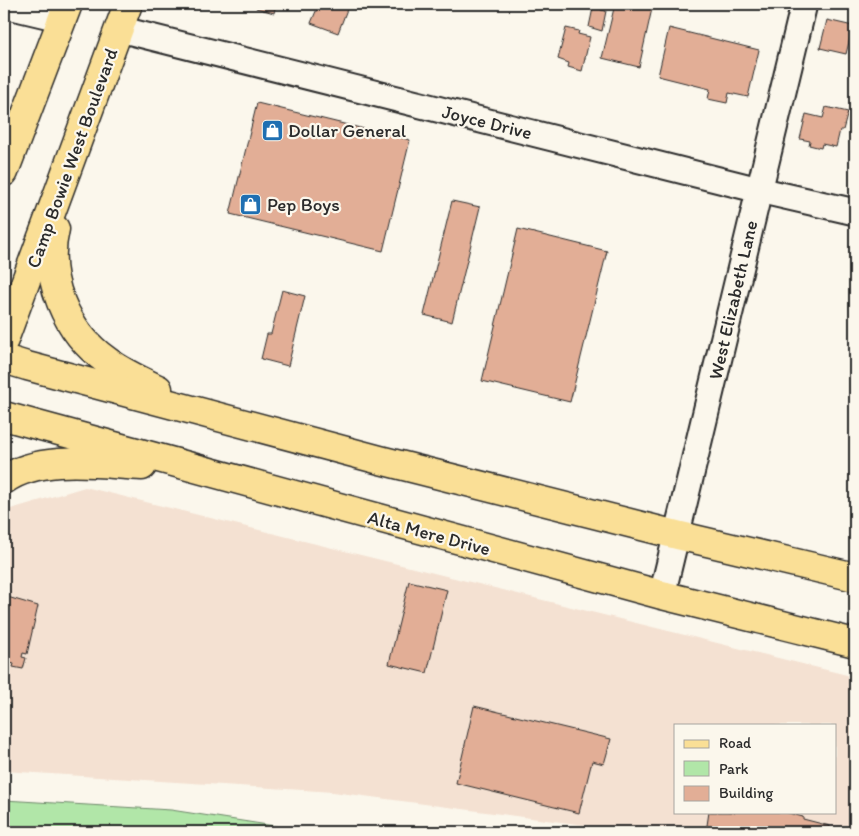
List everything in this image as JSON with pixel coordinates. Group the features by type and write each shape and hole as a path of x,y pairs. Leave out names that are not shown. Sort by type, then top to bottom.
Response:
{"main road":[{"name":"Camp Bowie West Boulevard","path":"4,340 128,4"},
{"path":"4,172 66,11"},
{"path":"4,154 50,53"},
{"path":"78,142 63,192 54,234 52,266 60,303 84,340 107,361 136,378 207,413"},
{"path":"4,359 380,460 855,577"},
{"name":"Alta Mere Drive","path":"4,416 662,595 855,643"},
{"path":"4,480 26,468 52,462 191,468"}],"street":[{"name":"West Elizabeth Lane","path":"662,595 804,4"},
{"path":"4,5 66,11"},
{"name":"Joyce Drive","path":"119,29 759,190 855,212"}],"shaded area":[{"path":"85,487 855,677 855,832 637,832 333,792 4,771 4,511"}],"green space":[{"path":"4,800 171,810 313,832 4,832"}],"building":[{"path":"250,4 276,4 274,13 256,8 257,5"},
{"path":"319,4 349,4 338,33 311,23"},
{"path":"588,4 603,4 601,10 606,11 602,31 589,27 593,8 588,7"},
{"path":"615,4 653,4 639,67 602,58"},
{"path":"827,20 853,26 846,54 820,48"},
{"path":"566,28 579,31 578,34 590,37 582,71 568,67 569,63 558,59"},
{"path":"669,28 759,50 748,97 729,93 727,103 708,99 710,89 658,76"},
{"path":"257,103 410,140 383,251 230,214"},
{"path":"826,107 848,112 843,130 840,130 836,147 822,144 821,148 809,145 810,141 800,139 806,114 823,118"},
{"path":"452,201 480,207 452,322 424,315"},
{"path":"518,229 607,251 570,402 482,381"},
{"path":"282,290 305,296 288,366 261,359 267,334 271,334"},
{"path":"409,581 447,590 427,673 389,664"},
{"path":"4,596 38,606 27,654 23,653 22,657 26,658 23,669 13,667 14,664 4,661"},
{"path":"474,706 611,739 604,764 592,761 579,813 456,783"},
{"path":"709,814 792,814 830,826 828,832 706,832"}],"place":[{"name":"Dollar General","path":"272,130"},
{"name":"Pep Boys","path":"251,204"}]}
